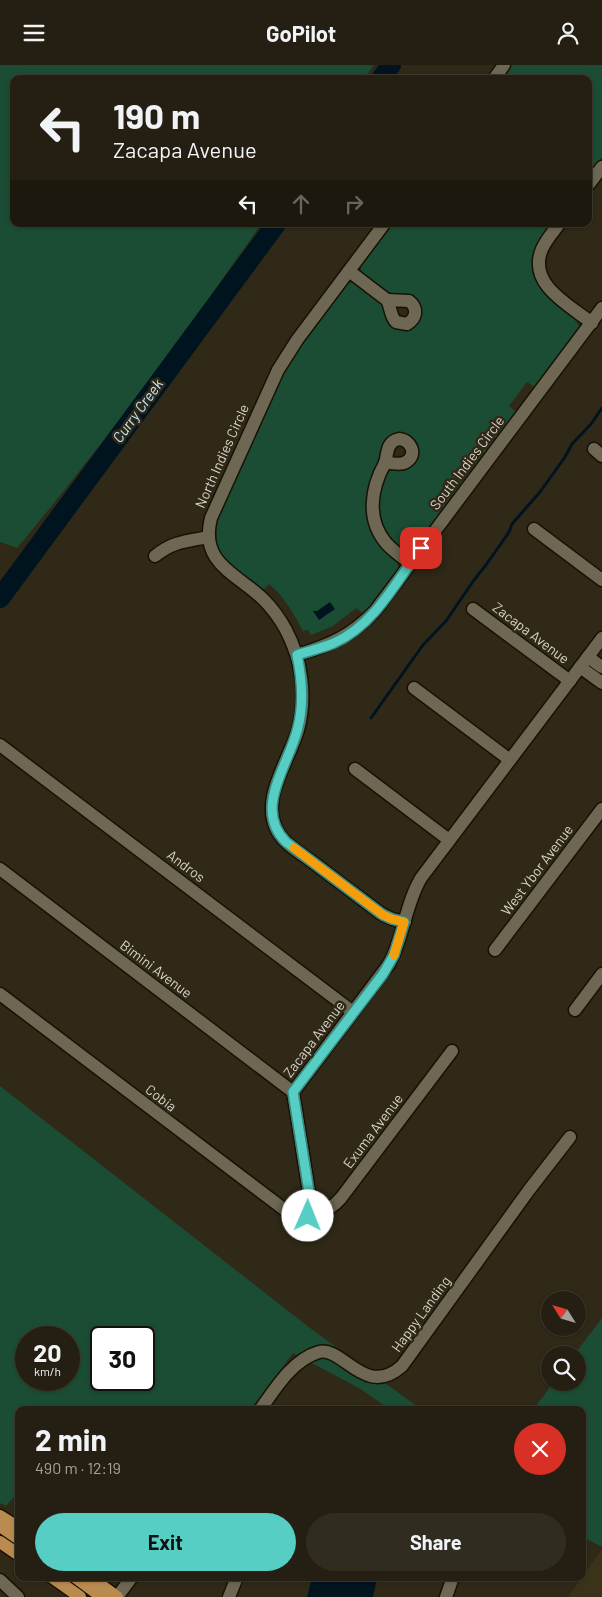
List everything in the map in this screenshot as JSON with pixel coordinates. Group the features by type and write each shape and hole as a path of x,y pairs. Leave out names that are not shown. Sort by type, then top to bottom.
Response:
{"main road":[{"path":"0,1515 15,1525"},
{"path":"0,1526 15,1536"},
{"path":"0,1542 15,1552"},
{"path":"58,1581 80,1597"},
{"path":"80,1581 102,1597"},
{"path":"95,1581 117,1597"}],"street":[{"path":"592,180 602,167"},
{"name":"North Indies Circle","path":"209,537 211,517 272,381 297,340 382,227"},
{"path":"558,227 541,251 539,272 546,286 553,294 592,323"},
{"path":"349,271 387,300"},
{"name":"South Indies Circle","path":"297,655 335,643 357,629 375,611 602,308"},
{"path":"385,463 374,487 373,513 377,527 386,543 410,563"},
{"path":"534,529 602,580"},
{"path":"155,556 175,543 209,537 214,553 224,569 255,592 273,609 287,632 297,655 302,680 301,713 298,729 274,792 272,805 277,830 290,845 383,915 404,922"},
{"name":"Zacapa Avenue","path":"473,609 570,681"},
{"name":"Zacapa Avenue","path":"308,1216 310,1198 293,1092 389,964 398,945 415,888 449,840 602,638"},
{"path":"584,662 602,667"},
{"path":"584,662 602,683"},
{"path":"414,688 510,761"},
{"name":"Andros","path":"0,745 353,1012"},
{"path":"355,769 449,840"},
{"name":"West Ybor Avenue","path":"496,950 602,809"},
{"name":"Bimini Avenue","path":"0,869 293,1092"},
{"path":"575,1010 602,974"},
{"name":"Cobia","path":"0,994 285,1210 296,1215 308,1216"},
{"name":"Exuma Avenue","path":"308,1216 328,1210 341,1198 452,1051"},
{"name":"Happy Landing","path":"263,1406 292,1369 308,1357 322,1352 332,1354 356,1370 370,1376 386,1375 395,1372 402,1366 529,1190 570,1137"},
{"path":"0,1581 18,1597"},
{"path":"117,1597 129,1581"},
{"path":"229,1597 235,1581"},
{"path":"446,1597 452,1581"}],"shaded area":[{"path":"602,1549 602,1597 568,1597 579,1581 586,1581 586,1571"}],"green space":[{"path":"0,65 374,65 367,75 10,75 10,227 259,227 143,389 17,548 0,542"},
{"path":"510,65 602,65 602,157 592,171 592,75 503,75"},
{"path":"389,227 550,227 543,236 533,258 534,278 548,297 574,318 579,327 536,388 527,382 509,406 517,413 413,549 405,551 398,548 386,533 379,512 377,495 387,469 405,467 409,438 385,447 368,489 367,511 396,558 398,569 364,614 356,608 333,626 311,635 308,630 303,631 284,600 269,584 262,592 234,571 222,556 218,547 214,523 272,391 298,349 346,284 353,282 358,284 384,305 395,326 420,311 393,297 361,272 361,263"},
{"path":"0,1086 310,1328 417,1406 385,1406 359,1388 293,1353 253,1406 15,1406 15,1496 6,1506 0,1503"},
{"path":"602,1318 602,1547 586,1539 586,1406 536,1406 547,1391 586,1391 586,1346 581,1346"}],"water":[{"path":"330,602 335,609 319,620 313,611 317,611"},
{"path":"311,1581 376,1581 373,1597 307,1597"}],"waterway":[{"name":"Curry Creek","path":"384,75 391,65"},
{"name":"Curry Creek","path":"0,598 274,227"},
{"path":"371,718 423,645 446,621 509,532 512,524 540,492 572,444 591,424 602,408"}],"slow traffic":[{"path":"294,848 383,915 404,922 394,955"}],"route":[{"path":"308,1216 310,1198 293,1092 383,974 394,955 404,922 383,915 286,842 275,824 272,813 272,799 298,729 301,713 302,680 297,655 335,643 357,629 375,611 421,548"}]}
